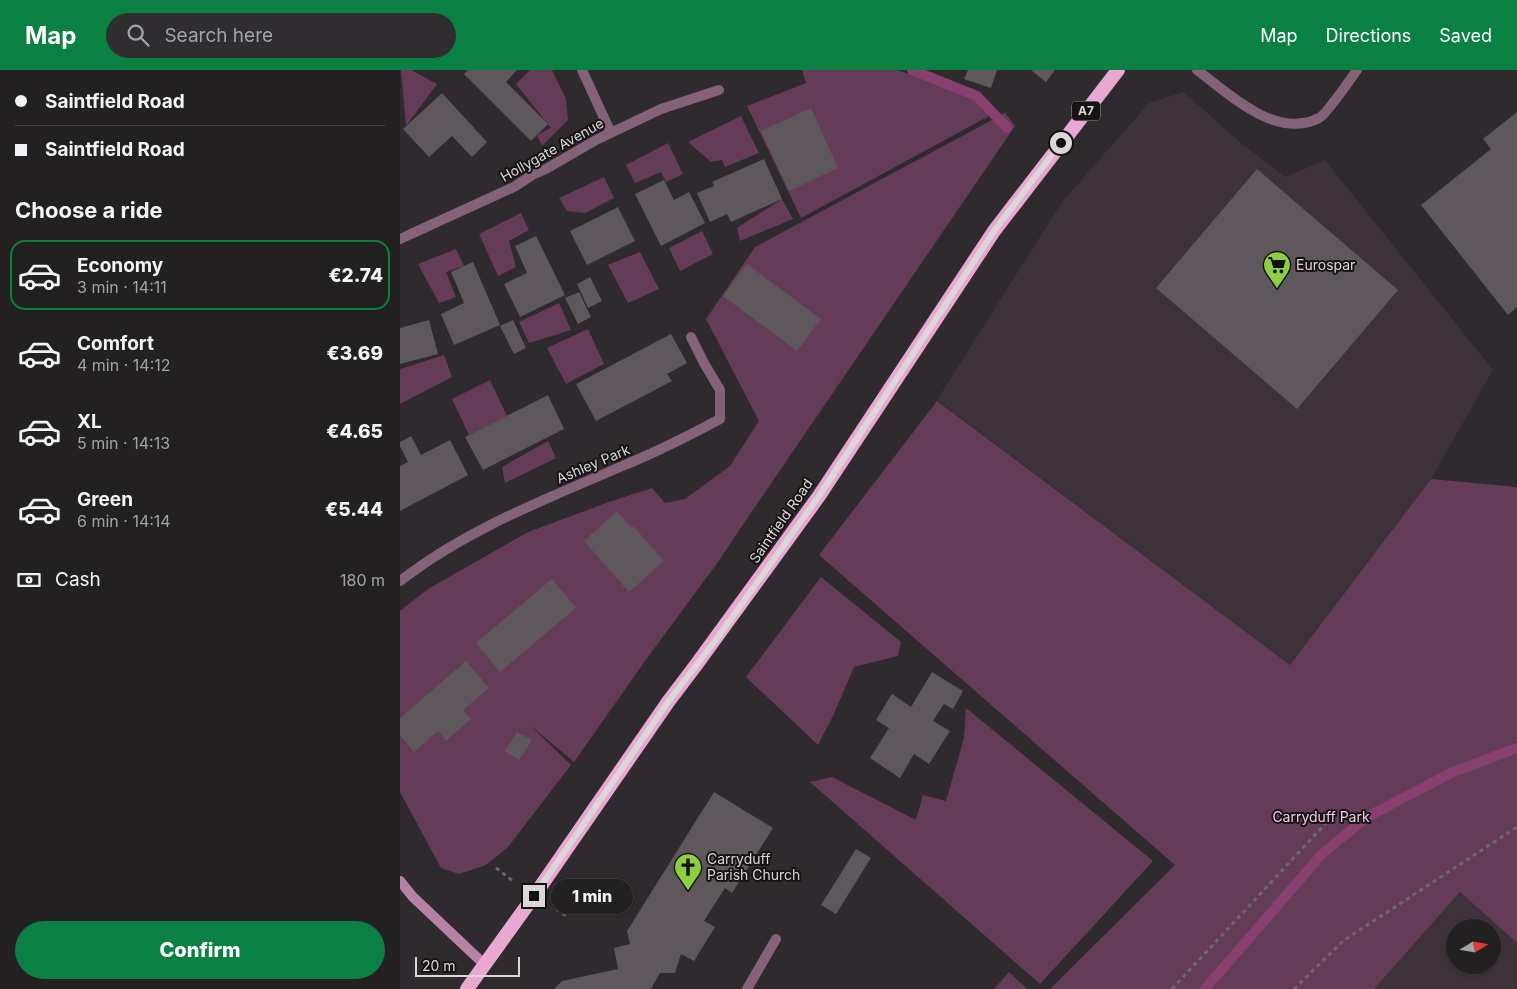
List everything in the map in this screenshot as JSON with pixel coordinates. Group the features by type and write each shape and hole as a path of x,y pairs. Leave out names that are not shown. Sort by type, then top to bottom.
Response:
{"highway":[{"name":"Saintfield Road","path":"467,989 668,702 819,496 994,231 1118,70"}],"main road":[{"path":"400,881 413,897 485,965"}],"street":[{"path":"582,70 611,133"},
{"path":"1197,70 1244,106 1268,119 1296,125 1321,118 1357,70"},
{"name":"Hollygate Avenue","path":"400,239 514,187 532,175 611,133 661,109 720,90"},
{"name":"Ashley Park","path":"400,581 424,562 505,516 628,464 720,419 720,390 691,336"},
{"path":"747,989 776,940"}],"path":[{"path":"1172,989 1326,823"},
{"path":"1294,989 1343,941 1517,827"}],"shaded area":[{"path":"1183,92 1240,142 1285,177 1325,160 1493,370 1431,479 1290,665 937,400 1062,202 1149,103"},
{"path":"1460,892 1490,919 1446,919 1446,974 1501,974 1501,929 1517,943 1517,989 1374,989"}],"green space":[{"path":"401,70 411,70 437,84 406,126"},
{"path":"530,70 552,70 566,99 568,120 542,146 537,135 551,128 516,84"},
{"path":"802,70 897,70 971,94 989,116 801,218 747,106 806,83"},
{"path":"1005,113 1015,126 718,562 574,762 530,725 571,765 508,847 486,865 459,874 441,868 400,792 400,611 428,589 528,532 652,488 665,503 685,499 730,466 759,421 706,319 755,247"},
{"path":"741,116 759,153 725,167 722,160 711,162 688,142"},
{"path":"668,143 683,174 666,182 661,172 635,183 626,165"},
{"path":"604,177 614,198 585,213 567,211 559,198"},
{"path":"782,199 793,219 740,241 737,228"},
{"path":"521,213 529,230 509,241 516,267 498,276 479,234"},
{"path":"702,231 713,254 680,271 669,248"},
{"path":"456,249 464,266 446,272 456,297 439,303 418,264"},
{"path":"640,252 659,289 628,303 608,265"},
{"path":"559,303 571,330 529,343 519,322"},
{"path":"588,329 604,364 566,384 547,348"},
{"path":"444,355 452,377 400,404 400,369"},
{"path":"490,380 507,416 469,435 452,399"},
{"name":"Carryduff Park","path":"937,401 1290,665 1431,479 1517,487 1517,943 1501,929 1501,919 1490,919 1460,892 1374,989 1050,989 1175,865 819,555"},
{"path":"548,441 556,458 505,483 502,467"},
{"path":"821,577 901,642 898,656 854,667 818,745 746,677"},
{"path":"966,708 1153,861 1040,984 810,782 832,777 916,820 923,795 946,801 964,738"},
{"path":"1009,972 1027,989 994,989"}],"building":[{"path":"468,70 517,70 506,82 548,124 531,141 464,74"},
{"path":"968,70 997,70 991,88 964,79"},
{"path":"1031,70 1055,70 1046,82"},
{"path":"442,93 487,142 472,157 452,136 429,157 403,129"},
{"path":"811,108 838,168 789,191 761,131"},
{"path":"1517,112 1517,307 1508,315 1421,205 1491,149 1483,139"},
{"path":"764,159 782,199 731,222 727,214 710,222 697,193 714,186 712,182"},
{"name":"Eurospar","path":"1257,169 1398,290 1297,409 1156,288"},
{"path":"664,180 674,200 689,192 705,223 661,246 635,194"},
{"path":"618,207 635,241 587,265 570,231"},
{"path":"536,236 565,295 520,317 504,284 527,273 515,246"},
{"path":"473,262 500,325 454,345 441,314 464,303 451,272"},
{"path":"747,264 821,319 797,351 723,296"},
{"path":"590,277 602,301 588,308 577,284"},
{"path":"579,292 591,317 578,324 565,298"},
{"path":"429,320 438,354 400,364 400,328"},
{"path":"513,320 526,348 514,354 500,326"},
{"path":"671,334 687,363 667,374 672,381 596,421 576,384"},
{"path":"548,395 564,429 483,470 465,437"},
{"path":"411,436 421,455 450,440 468,475 400,511 400,466 408,462 400,442"},
{"path":"617,511 664,561 629,592 584,541"},
{"path":"552,579 576,608 500,672 476,643"},
{"path":"466,661 489,688 463,710 471,719 446,741 438,731 414,752 400,735 400,718"},
{"path":"932,672 963,691 953,709 944,704 933,721 950,731 929,764 914,754 900,778 870,758 889,728 876,720 892,694 911,707"},
{"path":"517,732 532,740 519,760 505,751"},
{"name":"Carryduff Parish Church","path":"714,792 773,828 732,893 725,888 704,921 715,927 694,961 681,954 675,973 660,973 651,989 554,989 562,981 618,969 614,948 630,944 627,931"},
{"path":"856,849 871,858 836,914 821,905"}],"waterway":[{"path":"912,70 977,96 1007,128"},
{"path":"1205,989 1322,854 1367,817 1453,772 1517,748"}],"place":[{"name":"Eurospar","path":"1277,289"},
{"name":"Carryduff Parish Church","path":"688,891"}],"route":[{"path":"534,896 668,702 718,637 819,496 994,231 1061,143"}]}
